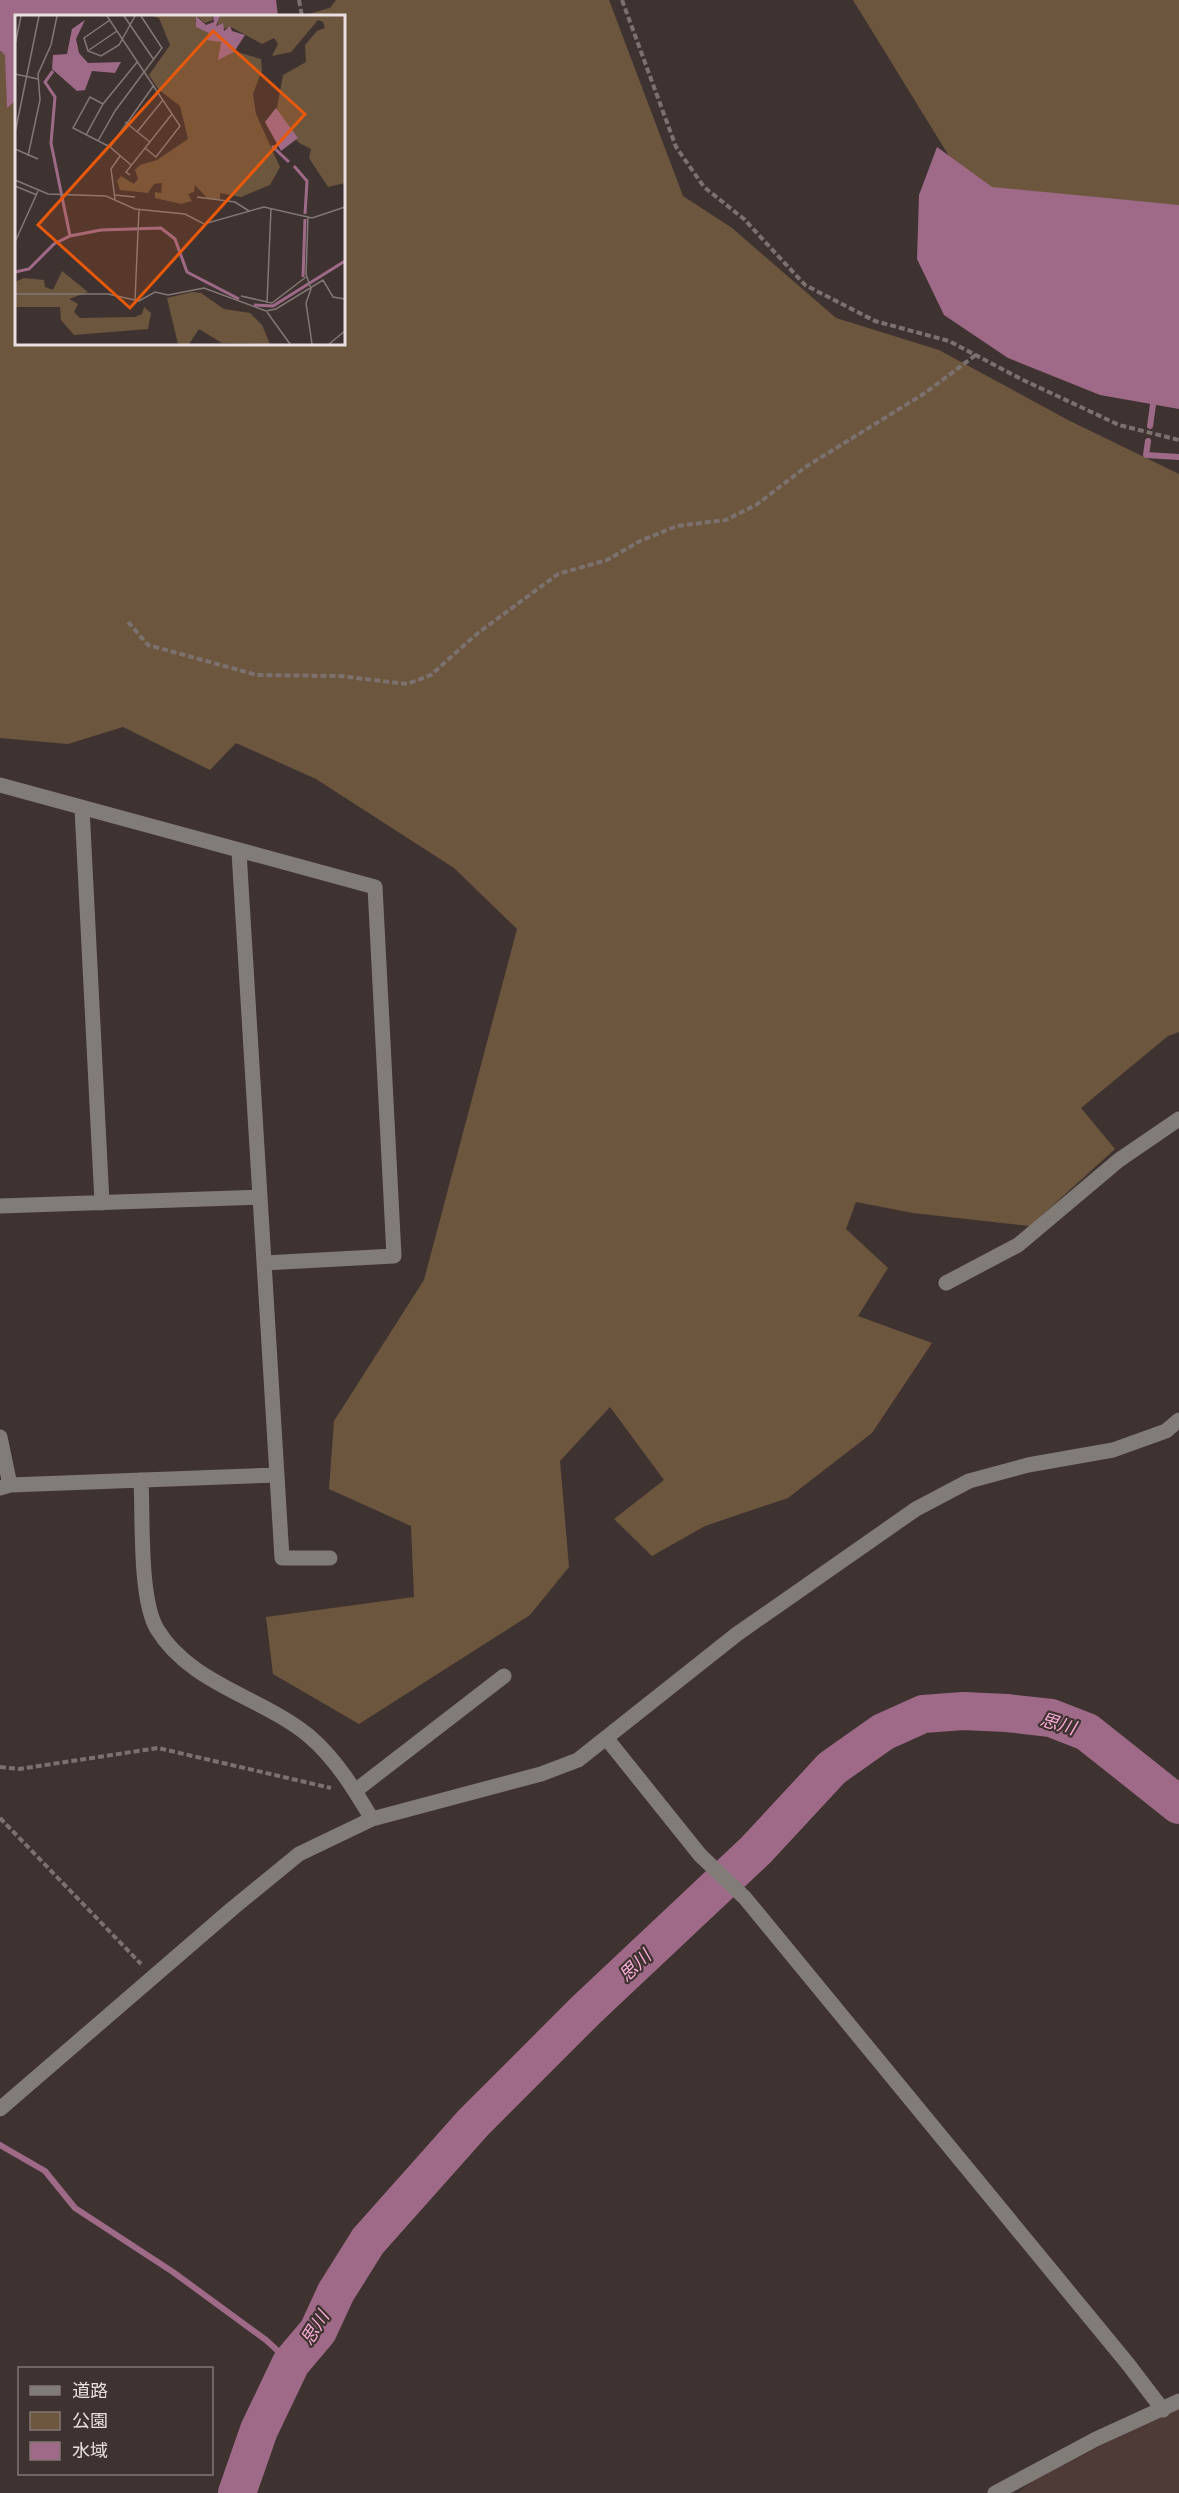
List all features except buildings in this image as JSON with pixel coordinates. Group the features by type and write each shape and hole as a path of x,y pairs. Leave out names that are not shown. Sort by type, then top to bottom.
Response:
{"street":[{"path":"0,785 239,852 375,887 394,1256 264,1263"},
{"path":"81,808 102,1203"},
{"path":"239,852 282,1558 330,1558"},
{"path":"946,1283 1018,1245 1119,1160 1179,1119"},
{"path":"0,1206 260,1197"},
{"path":"0,2109 299,1854 372,1819 540,1774 578,1760 736,1634 916,1509 969,1481 1028,1465 1113,1450 1166,1431 1179,1420"},
{"path":"0,1437 5,1487 277,1475"},
{"path":"141,1480 146,1588 156,1628 181,1659 308,1736 344,1773 372,1819"},
{"path":"356,1791 504,1676"},
{"path":"607,1739 700,1855 745,1898 1163,2410"},
{"path":"995,2493 1096,2439 1179,2401"}],"path":[{"path":"299,0 302,15"},
{"path":"622,0 676,147 704,187 744,219 806,285 874,321 949,341 977,354 1021,380 1119,425 1179,440"},
{"path":"128,622 148,645 257,675 340,676 407,684 431,675 478,633 558,574 607,560 640,541 677,526 726,520 756,506 807,466 925,393 977,354"},
{"path":"0,1767 19,1769 158,1748 334,1789 356,1791"},
{"path":"0,1818 154,1976"}],"shaded area":[{"path":"1179,2405 1179,2493 1018,2493 1034,2480"}],"green space":[{"path":"336,0 609,0 683,196 732,228 836,318 939,350 1068,420 1179,474 1179,1032 1168,1036 1081,1108 1115,1149 1030,1226 913,1213 856,1202 846,1229 888,1268 858,1316 932,1343 872,1433 788,1498 705,1526 652,1556 614,1519 664,1480 610,1407 560,1461 569,1567 530,1615 359,1724 273,1674 266,1617 414,1597 411,1526 329,1489 334,1421 424,1280 517,929 454,868 316,779 236,743 210,770 123,727 68,744 0,738 0,52 15,59 15,345 345,345 345,15 305,15 330,8"},
{"path":"853,0 1179,0 1179,232 965,182"}],"water":[{"path":"0,0 276,0 278,15 15,15 15,101 7,108 5,55 0,51"},
{"path":"937,147 992,187 1179,205 1179,409 1100,395 1008,358 944,315 917,259 919,195"}],"waterway":[{"path":"1150,426 1153,405"},
{"path":"1148,441 1146,455 1179,457"},
{"name":"思川","path":"237,2493 259,2430 291,2363 318,2331 336,2292 368,2241 473,2123 586,2010 756,1850 832,1768 883,1732 923,1714 963,1711 1007,1713 1051,1718 1087,1732 1179,1805"},
{"path":"0,2145 45,2171 75,2208 173,2272 266,2340 291,2363"}]}
